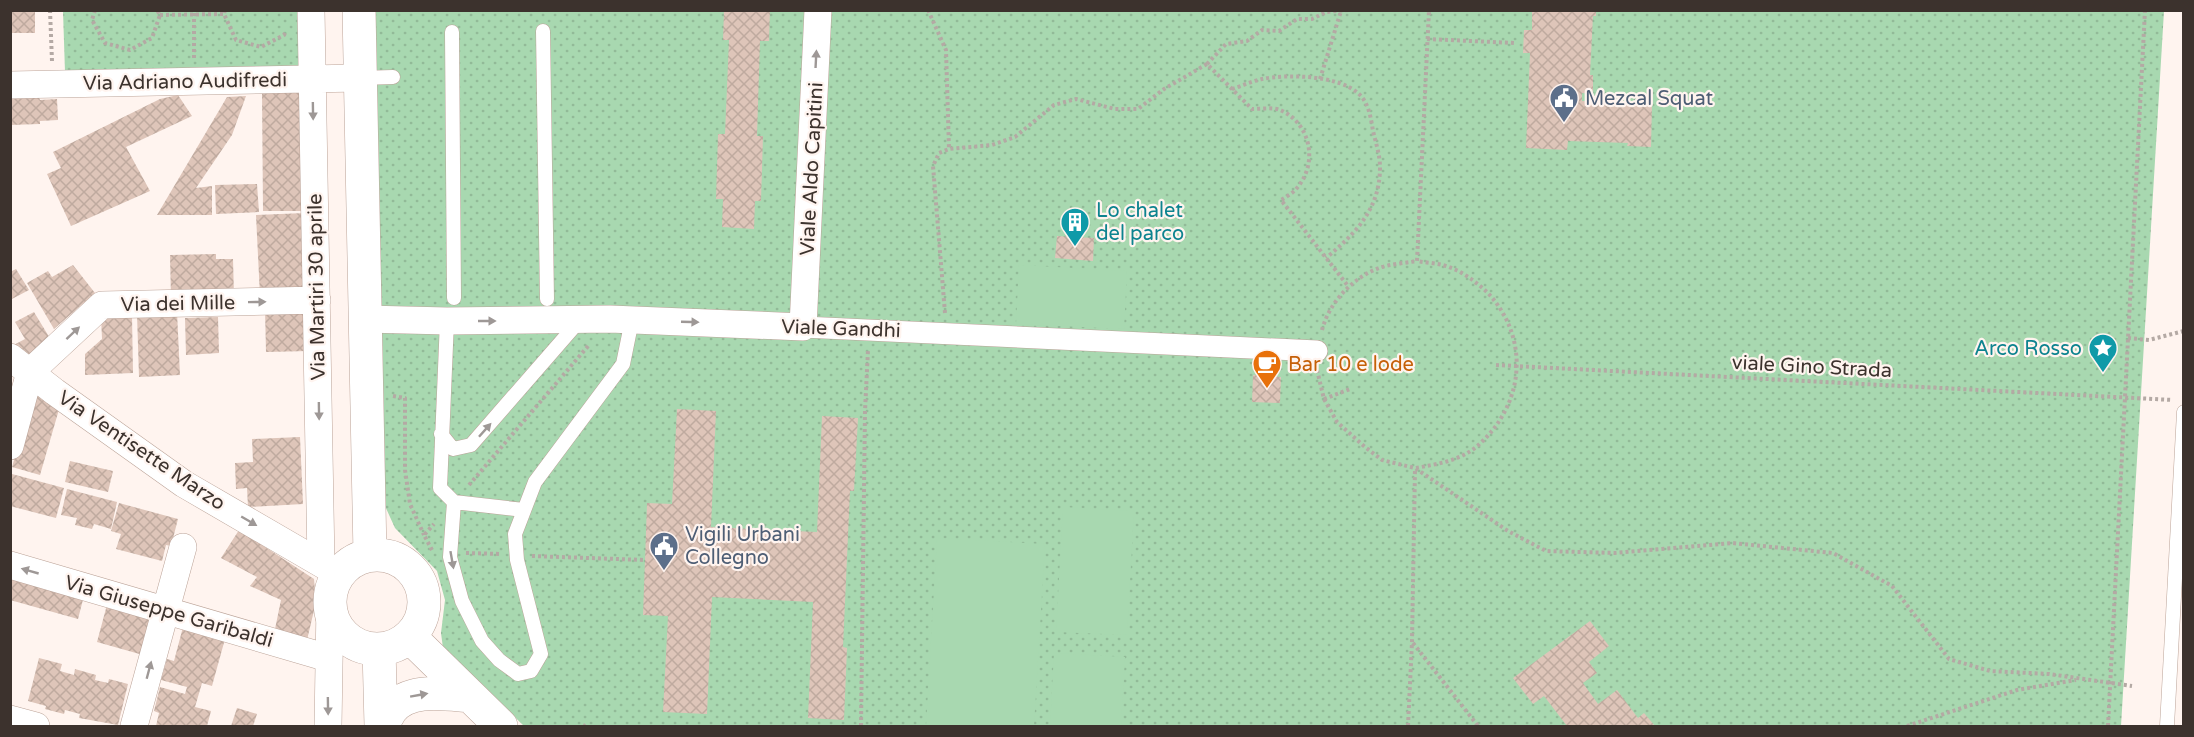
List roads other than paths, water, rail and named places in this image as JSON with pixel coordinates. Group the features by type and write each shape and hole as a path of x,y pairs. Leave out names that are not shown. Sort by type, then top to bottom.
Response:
{"street":[{"name":"Via Martiri 30 aprile","path":"311,10 317,300 330,568"},
{"path":"359,10 370,555"},
{"name":"Viale Aldo Capitini","path":"803,327 818,10"},
{"name":"Via Adriano Audifredi","path":"10,86 360,78"},
{"name":"Via dei Mille","path":"20,365 102,305 317,300"},
{"name":"Viale Gandhi","path":"365,319 451,309 580,320 621,319 869,329 1317,351"},
{"path":"10,446 20,365"},
{"name":"Via Ventisette Marzo","path":"20,365 184,484 330,568"},
{"path":"134,726 183,547"},
{"path":"328,726 328,658 330,605 332,589 330,568 370,555 386,555 401,560 415,572 423,587 425,605 420,622 410,637 396,646 379,649 362,646 346,637 335,623 330,605"},
{"name":"Via Giuseppe Garibaldi","path":"10,565 328,658"},
{"path":"410,637 501,726"},
{"path":"379,649 381,726"},
{"path":"381,726 393,708 405,698 440,693 470,696"},
{"path":"10,719 36,726"}],"lane":[{"path":"543,31 547,299"},
{"path":"452,32 451,309 441,434 440,488 454,502 524,510"},
{"path":"360,78 393,77"},
{"path":"454,502 450,552 462,601 482,641 499,660 518,674 531,671 541,654 517,555 515,534 535,482 623,363 621,319"},
{"path":"441,434 453,449 471,446 580,320"},
{"path":"2167,726 2177,657 2184,411"}],"place":[{"name":"Mezcal Squat","path":"1564,124"},
{"name":"Lo chalet del parco","path":"1075,248"},
{"name":"Arco Rosso","path":"2103,374"},
{"name":"Bar 10 e lode","path":"1267,390"},
{"name":"Vigili Urbani Collegno","path":"664,572"}]}
